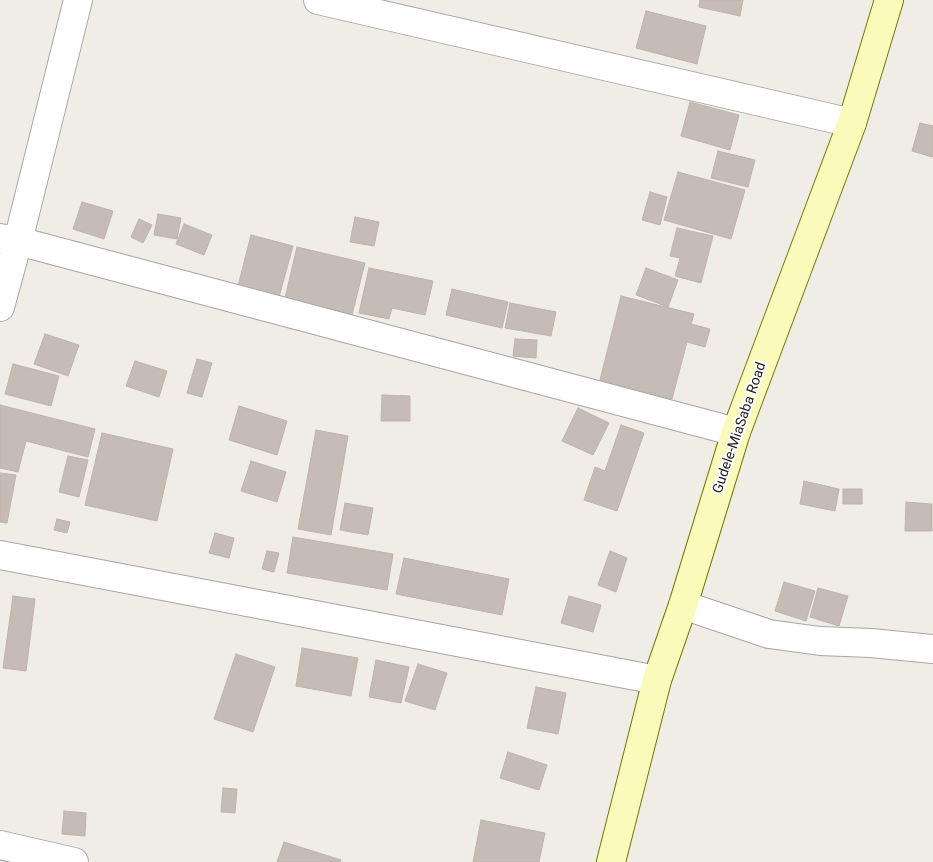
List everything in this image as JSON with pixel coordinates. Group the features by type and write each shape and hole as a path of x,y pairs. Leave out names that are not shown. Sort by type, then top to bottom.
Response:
{"street":[{"path":"0,307 9,240 78,0"},
{"path":"318,0 852,122"},
{"name":"Gudele-MiaSaba Road","path":"611,862 657,680 683,605 736,432 852,122 890,0"},
{"path":"9,240 736,432"},
{"path":"0,554 657,680"},
{"path":"683,605 769,634 820,641 871,643 933,649"},
{"path":"0,845 74,862"}],"building":[{"path":"700,0 743,0 740,16 699,7"},
{"path":"646,11 706,26 697,64 636,48"},
{"path":"690,102 739,115 730,150 681,136"},
{"path":"920,123 933,126 932,157 912,151"},
{"path":"718,151 755,160 748,187 711,178"},
{"path":"678,172 745,190 731,239 664,220"},
{"path":"650,192 667,197 660,225 642,220"},
{"path":"82,202 113,211 104,239 73,229"},
{"path":"158,214 181,218 177,239 154,235"},
{"path":"355,217 379,222 374,246 350,242"},
{"path":"139,219 152,225 143,243 131,237"},
{"path":"184,224 212,235 204,255 176,244"},
{"path":"677,228 713,236 701,283 675,276 680,258 670,256"},
{"path":"251,235 293,246 279,297 238,286"},
{"path":"297,247 365,263 352,315 285,298"},
{"path":"369,268 433,281 425,315 392,308 389,319 359,313"},
{"path":"646,268 678,280 668,307 636,295"},
{"path":"452,289 508,302 502,328 446,315"},
{"path":"621,296 694,314 691,324 710,329 705,347 687,342 672,399 600,380"},
{"path":"510,303 556,312 551,336 505,328"},
{"path":"45,334 79,345 68,376 34,364"},
{"path":"515,339 537,340 536,358 513,356"},
{"path":"197,359 212,363 202,397 187,393"},
{"path":"135,361 167,371 159,397 126,386"},
{"path":"13,364 59,376 51,406 5,394"},
{"path":"382,395 410,396 410,421 381,421"},
{"path":"0,405 95,429 88,457 26,441 18,472 0,468"},
{"path":"239,406 287,421 277,455 229,440"},
{"path":"578,408 609,423 593,455 562,441"},
{"path":"621,425 644,433 617,511 584,500 595,467 605,471"},
{"path":"316,430 348,436 331,535 298,529"},
{"path":"102,433 173,449 157,521 85,505"},
{"path":"68,456 88,460 79,497 59,492"},
{"path":"251,461 286,472 277,502 241,491"},
{"path":"0,473 16,475 7,523 0,522"},
{"path":"804,481 839,489 835,511 800,504"},
{"path":"843,489 862,489 862,504 843,504"},
{"path":"906,502 932,504 932,531 905,531"},
{"path":"345,503 373,508 368,535 340,530"},
{"path":"57,519 70,522 67,533 54,530"},
{"path":"215,533 234,538 229,558 209,553"},
{"path":"293,537 393,554 387,590 287,573"},
{"path":"267,551 279,553 274,572 262,569"},
{"path":"610,551 627,558 616,592 598,585"},
{"path":"404,558 509,579 502,615 396,594"},
{"path":"784,582 815,591 806,621 775,611"},
{"path":"818,588 848,596 839,626 810,617"},
{"path":"13,596 35,599 26,671 3,668"},
{"path":"569,596 601,605 593,632 561,623"},
{"path":"302,648 358,658 351,696 296,686"},
{"path":"236,654 275,667 253,732 214,719"},
{"path":"376,660 409,667 401,703 369,697"},
{"path":"418,664 447,673 435,710 405,701"},
{"path":"536,687 566,693 558,734 527,728"},
{"path":"508,752 547,765 539,790 500,778"},
{"path":"223,788 237,789 235,813 221,812"},
{"path":"64,811 86,813 85,836 62,834"},
{"path":"481,820 545,833 539,862 473,862"},
{"path":"284,842 341,860 340,862 277,862"}]}
